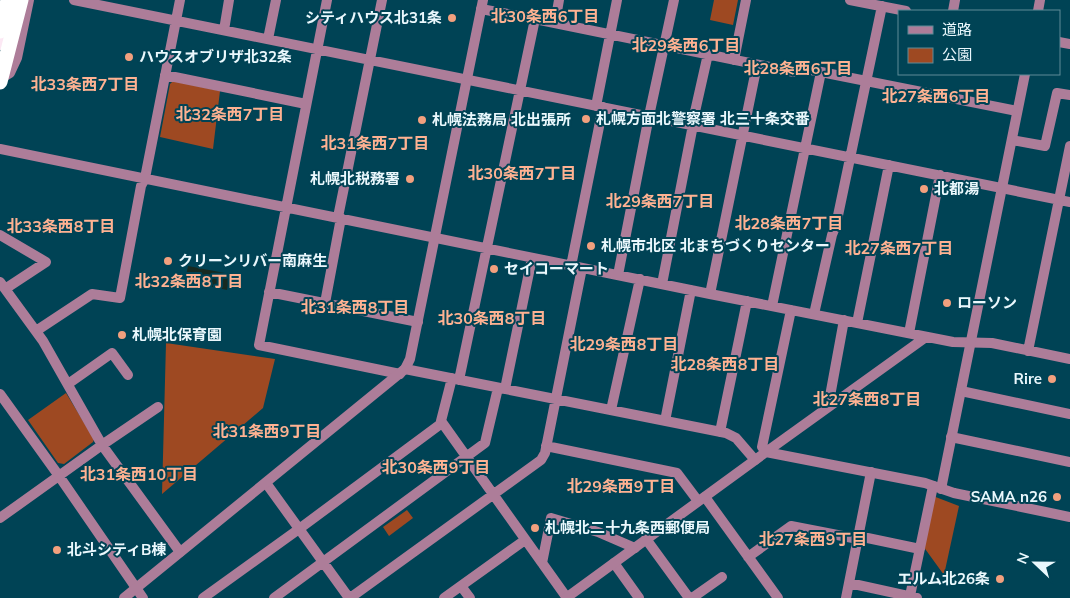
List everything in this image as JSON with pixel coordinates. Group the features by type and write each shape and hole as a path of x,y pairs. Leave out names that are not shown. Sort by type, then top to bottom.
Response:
{"highway":[{"path":"0,31 8,0"},
{"path":"0,43 12,0"},
{"path":"0,82 21,0"}],"street":[{"path":"0,79 10,73 16,58 28,0"},
{"path":"74,0 119,5 176,21 1070,202"},
{"path":"36,332 92,294 120,298 180,0"},
{"path":"224,30 230,0"},
{"path":"268,39 276,0"},
{"path":"327,0 259,345 403,372 455,379 726,433 736,438 755,460"},
{"path":"325,303 382,0"},
{"path":"555,23 559,0"},
{"path":"571,266 617,0"},
{"path":"618,275 674,0"},
{"path":"734,60 746,0"},
{"path":"850,0 885,4 903,10"},
{"path":"814,314 836,225 885,4"},
{"path":"124,598 403,372 410,359 418,322 482,5 535,19 757,65 794,72 801,68 1017,111"},
{"path":"535,19 486,248 455,379 441,421 567,598 926,337"},
{"path":"662,284 692,125 708,54"},
{"path":"710,294 757,65"},
{"path":"772,306 821,72"},
{"path":"165,75 306,104"},
{"path":"848,583 913,597 920,549 951,437 961,391 1025,75"},
{"path":"1012,140 1045,146 1057,93 1070,95"},
{"path":"0,149 926,337 953,342 992,343 1070,359"},
{"path":"1028,351 1070,151"},
{"path":"857,323 889,165"},
{"path":"908,333 940,175"},
{"path":"0,235 46,262 3,286 43,341 102,445 180,552"},
{"path":"274,598 485,443 502,388 532,258"},
{"path":"266,483 350,598 541,460 545,453 582,268"},
{"path":"611,410 640,279"},
{"path":"665,421 691,290"},
{"path":"269,292 418,322"},
{"path":"720,432 747,301"},
{"path":"792,310 762,447 766,452 925,483 954,493 1070,514"},
{"path":"828,407 844,320"},
{"path":"68,384 112,353 128,375"},
{"path":"961,391 1070,414"},
{"path":"0,394 3,406 59,476 144,598"},
{"path":"0,518 158,407"},
{"path":"203,598 442,423"},
{"path":"951,437 1070,462"},
{"path":"546,446 677,472 702,499 778,598"},
{"path":"846,598 871,472"},
{"path":"542,563 551,518 598,532 635,548"},
{"path":"748,557 791,526 920,549"},
{"path":"646,539 691,598 722,577"},
{"path":"444,598 526,540"},
{"path":"614,563 639,598"},
{"path":"462,586 470,598"}],"green space":[{"path":"714,0 738,0 733,25 710,20"},
{"path":"173,81 220,91 213,149 160,137 170,84"},
{"path":"166,343 275,359 263,408 162,494"},
{"path":"66,393 94,439 93,442 64,464 58,463 28,420"},
{"path":"933,496 959,506 944,575 923,546"},
{"path":"407,510 413,518 389,536 383,527"}],"shaded area":[{"path":"188,266 230,274 227,290 185,281"}],"place":[{"name":"シティハウス北31条","path":"452,18"},
{"name":"ハウスオブリザ北32条","path":"129,57"},
{"name":"札幌方面北警察署 北三十条交番","path":"586,119"},
{"name":"札幌法務局 北出張所","path":"422,120"},
{"name":"札幌北税務署","path":"410,179"},
{"name":"北都湯","path":"924,189"},
{"name":"札幌市北区 北まちづくりセンター","path":"591,246"},
{"name":"クリーンリバー南麻生","path":"168,261"},
{"name":"セイコーマート","path":"494,269"},
{"name":"ローソン","path":"947,303"},
{"name":"札幌北保育園","path":"122,335"},
{"name":"Rire","path":"1052,379"},
{"name":"SAMA n26","path":"1057,497"},
{"name":"札幌北二十九条西郵便局","path":"535,528"},
{"name":"北斗シティB棟","path":"57,550"},
{"name":"エルム北26条","path":"1000,579"}],"district":[{"name":"北30条西6丁目","path":"545,16"},
{"name":"北29条西6丁目","path":"686,45"},
{"name":"北28条西6丁目","path":"798,68"},
{"name":"北33条西7丁目","path":"85,84"},
{"name":"北27条西6丁目","path":"936,96"},
{"name":"北32条西7丁目","path":"230,114"},
{"name":"北31条西7丁目","path":"375,143"},
{"name":"北30条西7丁目","path":"522,173"},
{"name":"北29条西7丁目","path":"660,201"},
{"name":"北28条西7丁目","path":"789,223"},
{"name":"北33条西8丁目","path":"61,226"},
{"name":"北27条西7丁目","path":"899,248"},
{"name":"北32条西8丁目","path":"189,281"},
{"name":"北31条西8丁目","path":"355,307"},
{"name":"北30条西8丁目","path":"492,318"},
{"name":"北29条西8丁目","path":"624,344"},
{"name":"北28条西8丁目","path":"725,364"},
{"name":"北27条西8丁目","path":"867,399"},
{"name":"北31条西9丁目","path":"267,431"},
{"name":"北30条西9丁目","path":"436,467"},
{"name":"北31条西10丁目","path":"139,474"},
{"name":"北29条西9丁目","path":"621,486"},
{"name":"北27条西9丁目","path":"813,539"}]}
